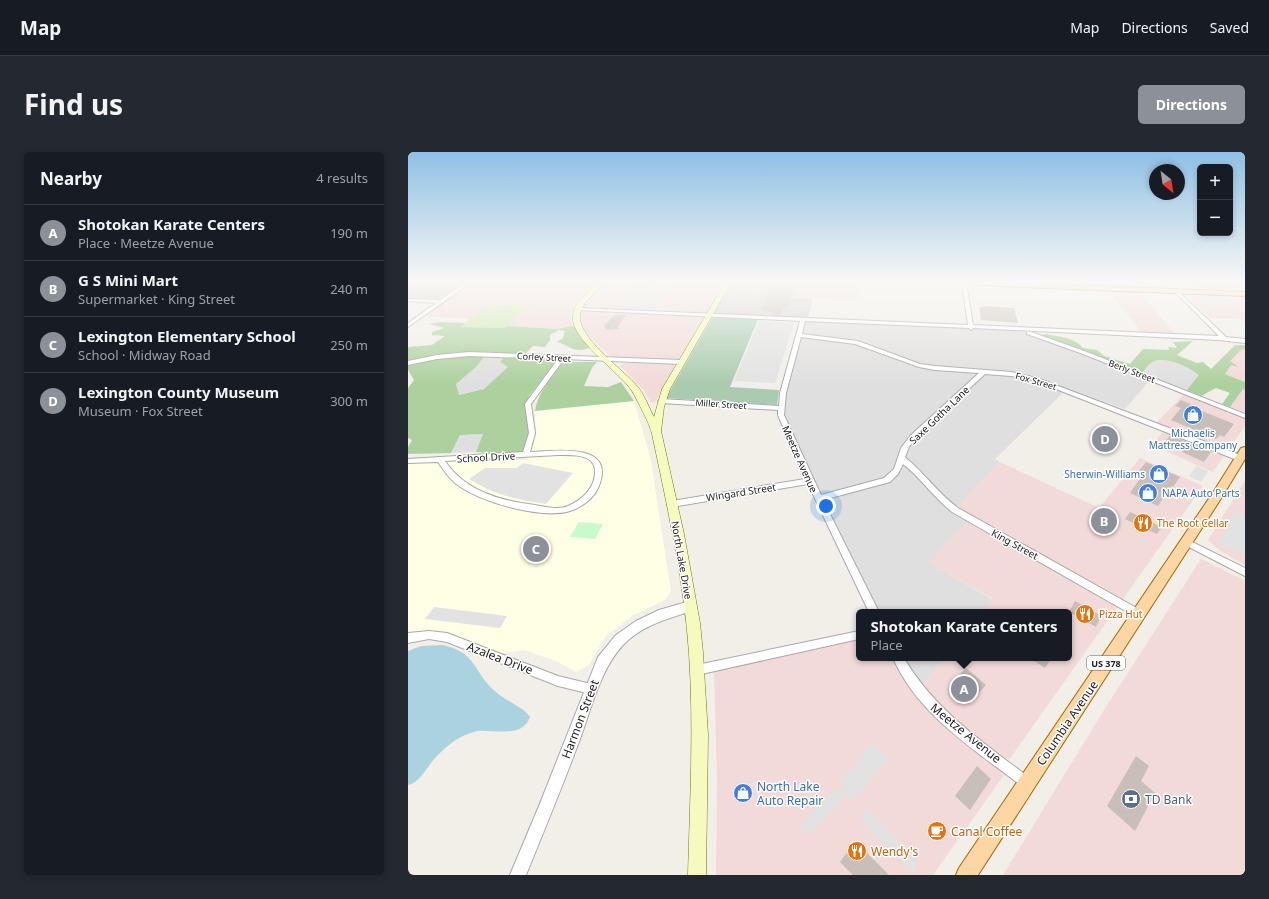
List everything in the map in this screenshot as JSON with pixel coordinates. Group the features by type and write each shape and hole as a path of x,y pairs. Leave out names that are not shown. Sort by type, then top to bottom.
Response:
{"main road":[{"name":"North Lake Drive","path":"576,317 579,329 586,339 635,389 656,431 672,504 693,623 697,670 700,735 697,875"},
{"path":"656,431 661,401 707,317"},
{"name":"Columbia Avenue","path":"966,875 1243,454"}],"street":[{"path":"408,325 420,317"},
{"path":"741,317 1224,338 1245,342"},
{"path":"969,317 971,328"},
{"path":"1203,317 1224,338"},
{"name":"Meetze Avenue","path":"803,320 782,393 781,408 783,422 818,499 873,609"},
{"name":"Berly Street","path":"1019,330 1064,345 1245,416"},
{"name":"Fox Street","path":"799,335 856,342 924,366 945,370 1011,374 1034,379 1243,454"},
{"name":"Corley Street","path":"408,363 458,354 681,362"},
{"name":"School Drive","path":"408,461 526,454 532,433 528,404 562,358"},
{"name":"Saxe Gotha Lane","path":"818,499 887,480 898,470 905,448 913,437 983,373"},
{"name":"Miller Street","path":"661,401 781,408"},
{"path":"440,459 447,471 471,489 500,502 526,508 559,511 574,506 584,500 592,492 597,482 599,471 597,464 592,458 583,454 526,454"},
{"name":"King Street","path":"902,459 911,466 950,506 1139,614"},
{"name":"Wingard Street","path":"672,504 810,481"},
{"path":"1186,542 1245,572"},
{"name":"Harmon Street","path":"518,875 546,808 603,661 614,646 628,632 656,616 690,606"},
{"name":"Azalea Drive","path":"408,638 429,635 447,638 558,681 591,689"},
{"path":"697,670 856,636"},
{"name":"Meetze Avenue","path":"900,661 911,681 937,712 1027,783"}],"shaded area":[{"path":"435,317 473,317 470,319"},
{"path":"517,317 571,317 572,327 557,329 507,326"},
{"path":"581,317 704,317 679,360 613,359 588,335 582,325"},
{"path":"784,317 808,317 808,318"},
{"path":"1129,317 1160,317 1176,335 1142,333"},
{"path":"1209,317 1245,317 1245,322 1241,319"},
{"path":"712,318 758,319 730,387 779,390 777,405 666,398"},
{"path":"805,320 1019,330 1146,370 1151,363 1161,360 1172,361 1190,368 1200,375 1187,390 1153,377 1125,409 1067,389 995,459 1000,462 955,510 970,519 930,563 993,600 986,609 873,609 781,408"},
{"path":"759,321 794,323 775,383 734,381"},
{"path":"1245,349 1245,382 1225,374 1231,364 1237,366 1230,361 1240,351"},
{"path":"485,355 505,356 509,367 484,389 458,395 456,384 477,366"},
{"path":"624,363 673,364 675,366 656,401 651,403 643,389 620,366"},
{"path":"1243,389 1245,390 1245,413 1230,407"},
{"path":"1185,393 1245,417 1245,426 1213,472 1152,445 1167,427 1156,423"},
{"path":"634,401 651,460 671,591 665,600 632,616 605,637 589,665 576,672 556,661 524,650 491,654 447,638 408,638 408,463 527,460 536,438 535,411"},
{"path":"484,434 476,452 451,453 460,435"},
{"path":"1140,458 1203,486 1009,760 937,712 918,691 943,661 1072,661 1072,609 985,609 993,599 929,563 970,519 955,510 1000,462 1099,508"},
{"path":"523,463 573,473 546,504 506,496 489,490 469,479 485,468 517,468"},
{"path":"1197,466 1208,471 1201,482 1189,476"},
{"path":"1245,480 1245,565 1219,550 1208,540"},
{"path":"1235,512 1245,517 1245,555 1219,543"},
{"path":"1201,559 1245,581 1245,875 1003,875 1104,710"},
{"path":"434,607 507,616 500,628 425,619"},
{"path":"856,640 856,661 895,661 907,684 915,695 935,716 1004,775 933,875 716,875 717,783 714,669"},
{"path":"900,661 943,661 918,691"},
{"path":"872,744 889,758 855,799 844,797 811,834 798,828 834,789 847,791 840,782"},
{"path":"865,806 915,858 915,875 862,821"}],"green space":[{"path":"473,317 518,317 503,328 460,327"},
{"path":"441,322 465,323 461,327 503,328 507,326 557,329 577,325 593,346 587,349 578,350 557,342 563,338 565,331 559,330 550,335 550,340 545,347 533,346 524,355 486,354 408,362 408,347 432,345 445,336 432,335 432,332 444,328 429,324"},
{"path":"1046,334 1071,340 1083,348 1097,350 1104,356 1130,364 1143,349 1169,350 1168,347 1177,348 1173,342 1193,341 1177,355 1197,363 1203,362 1211,369 1235,345 1245,345 1245,349 1240,351 1230,361 1239,367 1231,365 1225,374 1245,382 1245,390 1243,389 1230,407 1222,404 1230,393 1216,388 1201,396 1187,390 1199,375 1183,365 1163,360 1156,361 1151,363 1140,374 1038,336"},
{"path":"485,355 477,366 456,384 459,395 484,389 508,367 500,362 505,356 558,359 529,396 526,410 530,434 524,455 476,452 483,434 460,435 451,453 408,454 408,447 412,440 408,438 408,388 414,380 408,370 408,364 447,356"},
{"path":"570,362 597,362 592,368 584,386 608,387 621,382 634,401 535,411 541,393 561,364"},
{"path":"579,522 603,524 595,539 570,537"}],"water":[{"path":"443,645 463,653 469,658 483,678 496,692 523,710 530,717 526,724 514,731 477,731 459,738 448,745 433,760 416,781 408,785 408,651 421,646"}],"building":[{"path":"612,317 625,317 618,326 619,329 606,330 604,324 606,324"},
{"path":"980,317 1016,317 1018,323 981,320"},
{"name":"Michaelis Mattress Company","path":"1181,400 1199,408 1197,409 1234,424 1224,437 1220,435 1216,439 1171,420 1181,408 1175,406"},
{"path":"1170,435 1211,452 1204,462 1182,452 1184,449 1166,441"},
{"path":"1146,462 1180,477 1173,487 1171,486 1158,506 1130,493 1144,473 1139,471"},
{"path":"1101,512 1116,519 1106,532 1092,524"},
{"name":"The Root Cellar","path":"1130,512 1162,527 1157,534 1125,519"},
{"name":"Pizza Hut","path":"1075,601 1101,616 1096,627 1072,614 1072,609 1071,609"},
{"path":"1034,661 1050,661 1045,668"},
{"path":"966,668 986,685 971,702 951,683"},
{"name":"TD Bank","path":"1136,756 1149,766 1141,781 1155,793 1135,831 1107,806"},
{"path":"977,766 991,779 970,810 955,796"},
{"name":"Wendy's","path":"855,841 889,875 853,875 840,862"}],"place":[{"name":"Michaelis Mattress Company","path":"1193,415"},
{"name":"Lexington County Museum","path":"1105,439"},
{"name":"Sherwin-Williams","path":"1159,474"},
{"name":"NAPA Auto Parts","path":"1148,493"},
{"name":"G S Mini Mart","path":"1104,521"},
{"name":"The Root Cellar","path":"1143,523"},
{"name":"Lexington Elementary School","path":"536,549"},
{"name":"Pizza Hut","path":"1085,614"},
{"name":"Shotokan Karate Centers","path":"964,689"},
{"name":"North Lake Auto Repair","path":"743,793"},
{"name":"TD Bank","path":"1131,799"},
{"name":"Canal Coffee","path":"937,831"},
{"name":"Wendy's","path":"857,851"}]}
